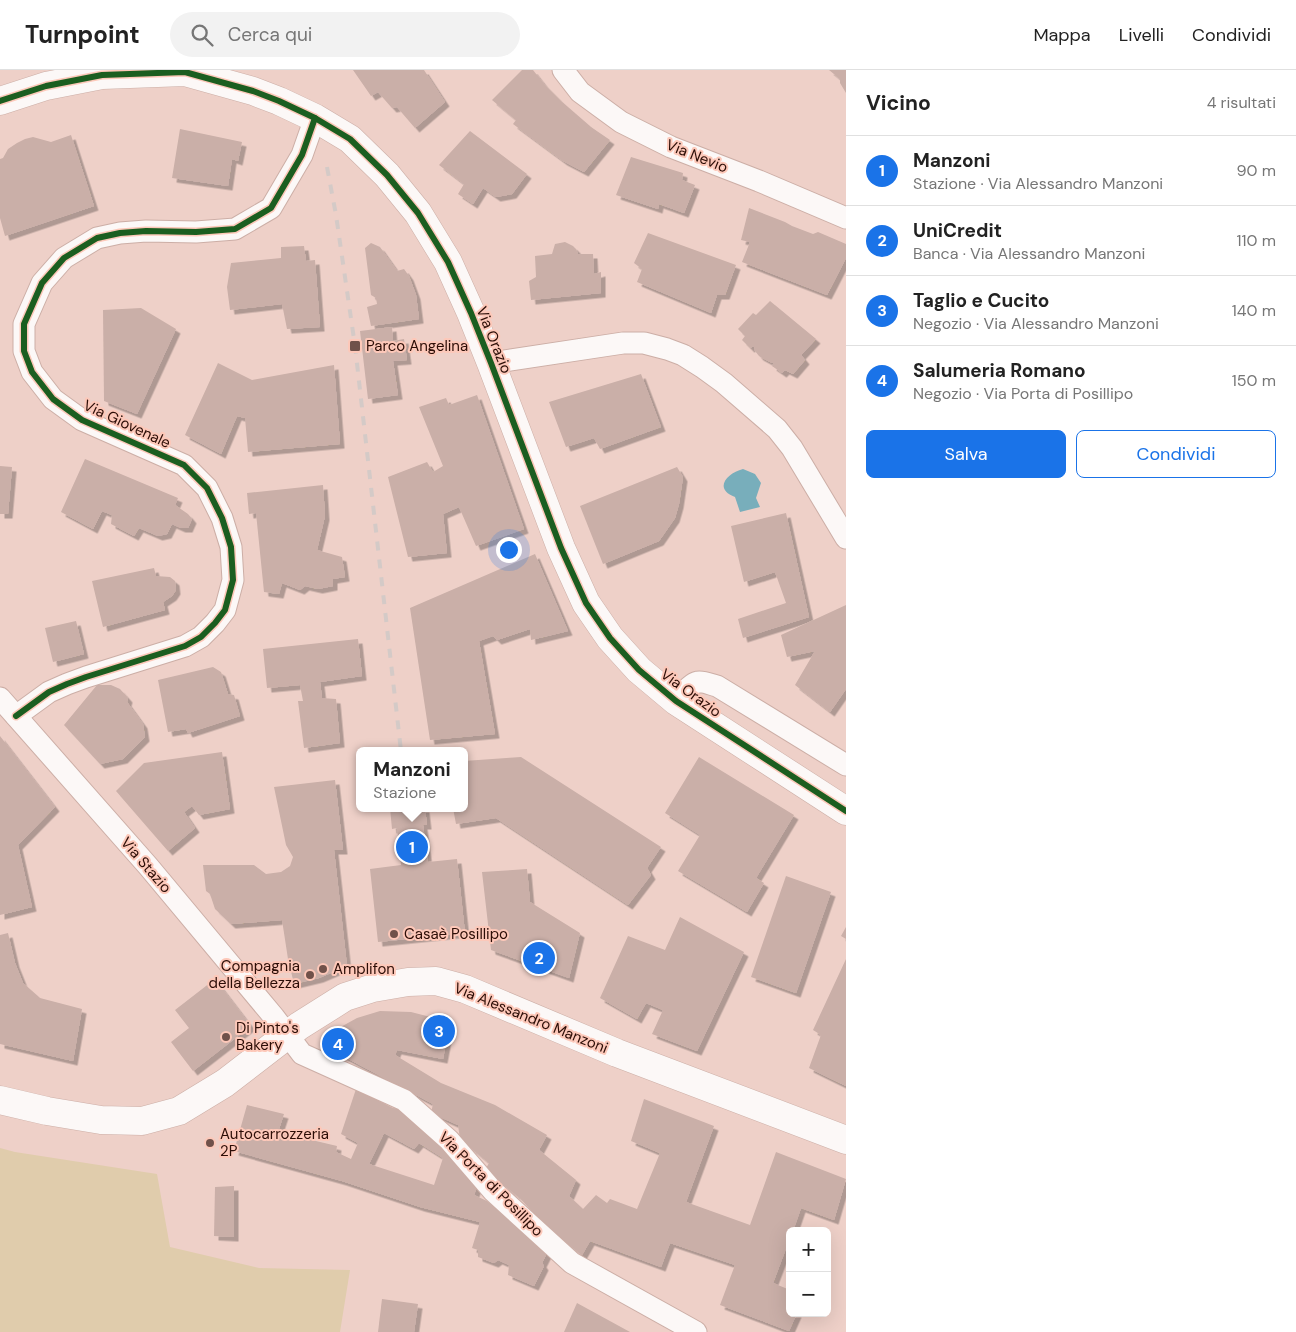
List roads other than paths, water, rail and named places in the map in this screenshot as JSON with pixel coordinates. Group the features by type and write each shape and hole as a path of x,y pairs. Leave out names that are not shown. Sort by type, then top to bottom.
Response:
{"street":[{"name":"Via Nevio","path":"563,70 580,92 621,122 671,147 759,181 846,218"},
{"name":"Via Orazio","path":"0,101 46,86 102,75 185,72 253,91 279,101 315,118 350,139 387,175 418,213 448,262 491,363 561,548 586,603 610,638 639,670 676,701 846,811"},
{"name":"Via Giovenale","path":"16,716 49,692 67,684 185,646 202,636 216,623 225,610 232,580 231,547 222,518 207,488 184,464 82,420 53,399 32,372 24,351 24,324 42,283 64,258 97,238 120,233 146,231 196,232 235,229 271,208 302,155 315,118"},
{"path":"491,363 623,343 666,348 683,355 724,383 777,429 792,448 846,538"},
{"path":"676,701 697,682 718,686 846,765"},
{"name":"Via Stazio","path":"0,698 148,866 289,1035"},
{"name":"Via Alessandro Manzoni","path":"0,1100 47,1111 101,1120 142,1120 179,1110 225,1083 299,1026 345,997 373,988 408,982 436,982 465,989 617,1053 846,1140"},
{"name":"Via Porta di Posillipo","path":"289,1035 302,1054 404,1100 449,1140 493,1190 572,1263 696,1332"}],"water":[{"path":"743,469 755,474 761,483 756,498 760,507 740,512 735,497 728,494 724,486 725,481 732,474"}],"railway":[{"path":"327,167 355,346 401,747"}],"place":[{"name":"Parco Angelina","path":"355,346"},
{"name":"Manzoni","path":"412,847"},
{"name":"Casaè Posillipo","path":"394,934"},
{"name":"UniCredit","path":"539,958"},
{"name":"Amplifon","path":"323,969"},
{"name":"Compagnia della Bellezza","path":"310,975"},
{"name":"Taglio e Cucito","path":"439,1031"},
{"name":"Di Pinto's Bakery","path":"226,1037"},
{"name":"Salumeria Romano","path":"338,1044"},
{"name":"Autocarrozzeria 2P","path":"210,1143"}]}
